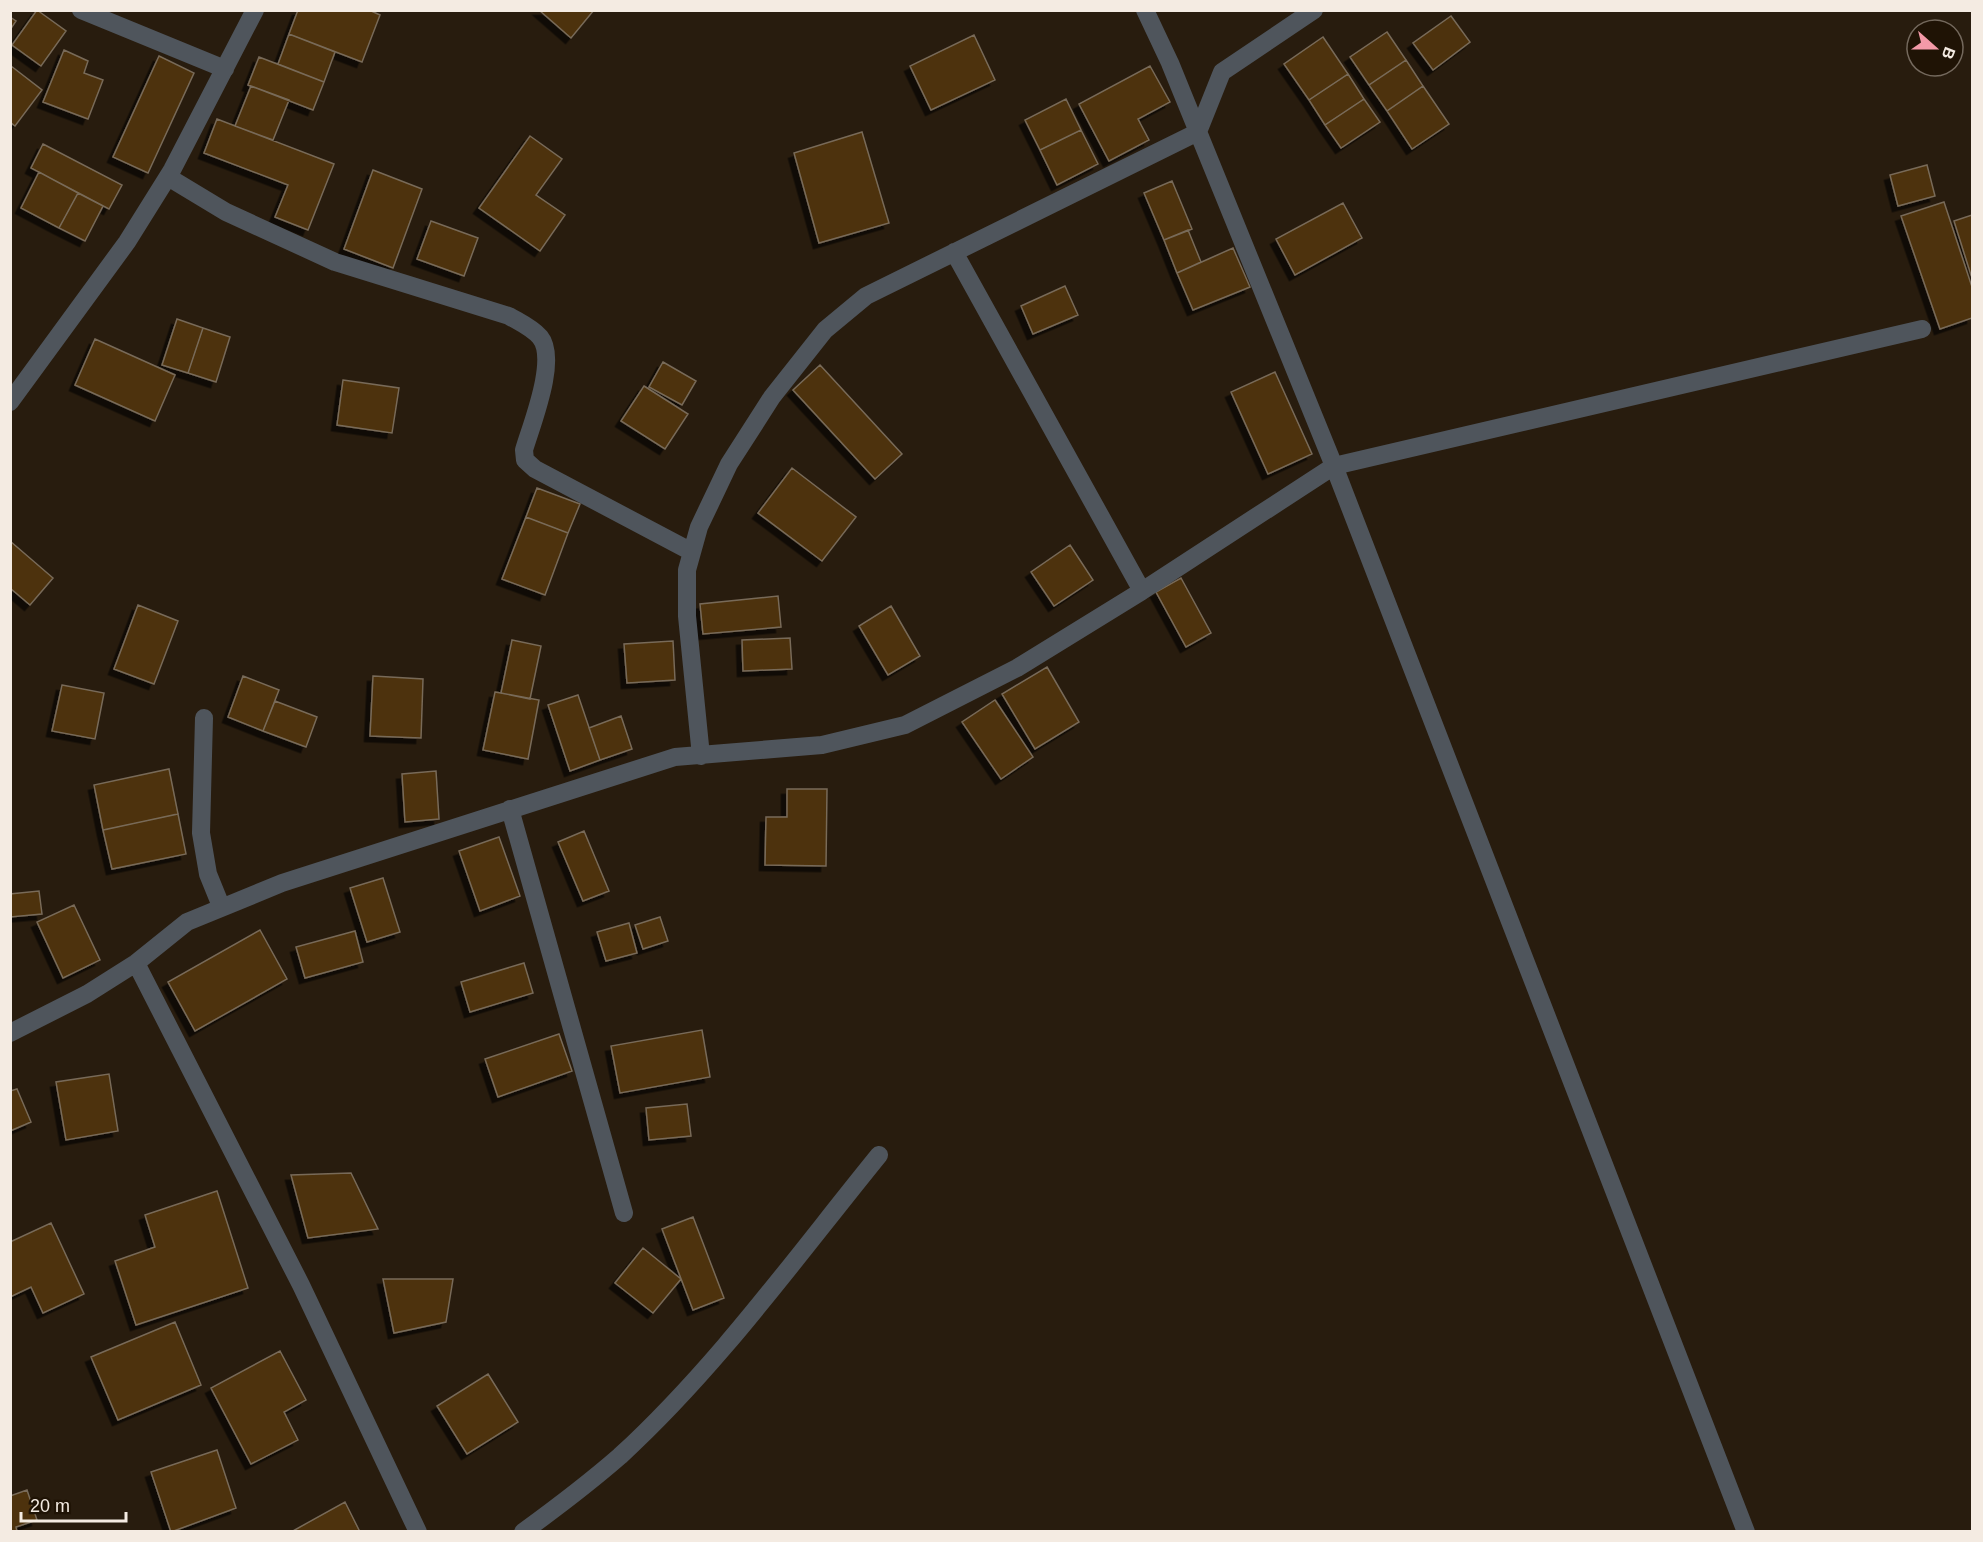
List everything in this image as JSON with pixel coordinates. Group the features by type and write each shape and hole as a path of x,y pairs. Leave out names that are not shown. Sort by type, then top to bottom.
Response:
{"street":[{"path":"81,10 225,69"},
{"path":"10,402 127,242 168,177 255,10"},
{"path":"1145,10 1198,132 1334,466 1746,1532"},
{"path":"701,756 687,616 687,570 699,527 729,464 772,396 825,330 866,296 1198,132 1222,72 1314,10"},
{"path":"168,177 226,212 335,262 509,316 530,328 541,338 548,365 525,450 525,460 534,469 692,552"},
{"path":"954,252 1142,591"},
{"path":"10,1033 87,994 136,963 188,922 221,906 282,883 675,757 822,745 905,725 1017,668 1142,591 1334,466 1922,329"},
{"path":"204,718 201,833 208,873 221,906"},
{"path":"510,809 624,1213"},
{"path":"136,963 301,1284 418,1532"},
{"path":"523,1532 567,1500 620,1456 671,1405 722,1347 879,1155"}],"building":[{"path":"37,10 66,31 41,66 12,45"},
{"path":"298,10 369,10 380,15 362,62 289,34"},
{"path":"539,10 594,10 571,38"},
{"path":"1451,16 1470,42 1433,70 1413,43"},
{"path":"10,17 16,21 10,30"},
{"path":"1387,32 1406,60 1369,85 1350,57"},
{"path":"289,34 335,52 324,82 278,64"},
{"path":"974,35 995,80 931,110 910,66"},
{"path":"1323,37 1348,74 1309,100 1284,64"},
{"path":"64,50 88,61 84,73 103,80 88,119 43,102"},
{"path":"159,56 194,73 148,173 113,157"},
{"path":"259,57 324,82 313,110 248,85"},
{"path":"1406,60 1423,86 1387,111 1369,85"},
{"path":"11,66 42,90 15,126 10,122"},
{"path":"1150,66 1170,102 1138,119 1149,140 1109,161 1079,104"},
{"path":"1348,74 1364,99 1325,125 1309,100"},
{"path":"251,86 289,100 273,140 235,126"},
{"path":"1423,86 1449,124 1412,149 1387,111"},
{"path":"1066,99 1081,130 1040,150 1025,120"},
{"path":"1364,99 1380,122 1341,148 1325,125"},
{"path":"217,119 334,164 308,230 275,217 288,185 204,153"},
{"path":"1081,130 1098,164 1057,185 1040,150"},
{"path":"862,132 889,223 819,243 794,153"},
{"path":"530,136 562,159 536,195 565,215 540,251 479,208"},
{"path":"43,144 122,185 109,209 31,168"},
{"path":"1927,165 1935,196 1898,206 1890,175"},
{"path":"373,170 422,189 393,268 344,249"},
{"path":"39,172 78,193 59,228 21,208"},
{"path":"1172,181 1192,229 1164,240 1144,193"},
{"path":"78,193 103,206 85,241 59,228"},
{"path":"1944,202 1972,287 1972,318 1940,329 1901,216"},
{"path":"1343,203 1362,238 1295,275 1276,239"},
{"path":"1972,215 1972,274 1971,275 1954,221"},
{"path":"431,221 478,238 464,276 417,259"},
{"path":"1188,230 1201,262 1177,273 1164,240"},
{"path":"1233,248 1250,287 1193,310 1177,273"},
{"path":"1065,286 1078,315 1033,334 1021,306"},
{"path":"177,319 203,328 188,373 162,365"},
{"path":"203,328 230,337 216,382 188,373"},
{"path":"95,339 175,375 155,421 75,385"},
{"path":"663,362 696,381 682,405 649,387"},
{"path":"820,365 902,454 875,479 793,390"},
{"path":"1275,372 1312,454 1268,474 1231,392"},
{"path":"343,380 399,388 392,433 337,425"},
{"path":"644,386 688,414 665,449 621,421"},
{"path":"792,468 856,517 822,561 758,513"},
{"path":"537,488 580,504 568,533 526,517"},
{"path":"526,517 568,533 545,595 502,579"},
{"path":"10,541 53,578 30,605 10,588"},
{"path":"1070,545 1093,580 1054,606 1031,572"},
{"path":"1181,578 1211,633 1186,647 1156,592"},
{"path":"778,596 781,627 703,634 700,604"},
{"path":"138,605 178,621 154,684 114,669"},
{"path":"891,606 920,656 888,675 859,626"},
{"path":"790,638 792,669 743,671 742,640"},
{"path":"512,640 541,646 530,699 501,693"},
{"path":"673,641 675,680 627,683 624,644"},
{"path":"1047,667 1079,722 1035,749 1002,694"},
{"path":"243,676 279,690 263,731 228,717"},
{"path":"373,676 423,679 421,738 370,736"},
{"path":"62,685 104,693 95,739 52,731"},
{"path":"495,692 539,700 528,759 483,750"},
{"path":"578,695 600,760 570,771 548,705"},
{"path":"995,700 1033,757 1001,779 962,722"},
{"path":"275,701 317,717 306,747 263,731"},
{"path":"621,716 632,749 600,760 589,728"},
{"path":"169,769 178,814 103,830 94,785"},
{"path":"436,771 439,819 405,822 402,774"},
{"path":"787,789 827,789 826,866 765,865 766,817 787,817"},
{"path":"178,814 186,854 112,869 103,830"},
{"path":"584,831 609,891 583,901 558,842"},
{"path":"499,837 520,896 480,911 459,851"},
{"path":"383,878 400,932 367,942 350,888"},
{"path":"39,891 42,914 10,917 10,894"},
{"path":"74,905 100,960 63,978 37,922"},
{"path":"660,917 668,941 643,949 635,925"},
{"path":"629,923 637,953 606,961 597,932"},
{"path":"260,930 287,979 195,1031 168,982"},
{"path":"355,931 363,962 305,978 296,947"},
{"path":"524,963 533,993 470,1012 461,982"},
{"path":"702,1030 710,1077 620,1093 611,1046"},
{"path":"559,1034 572,1071 498,1097 485,1059"},
{"path":"109,1074 118,1131 66,1140 56,1082"},
{"path":"17,1089 31,1122 10,1131 10,1091"},
{"path":"687,1104 691,1136 649,1140 646,1108"},
{"path":"351,1173 378,1229 308,1238 291,1175"},
{"path":"217,1191 248,1288 136,1325 115,1261 155,1247 145,1215"},
{"path":"693,1217 724,1298 693,1310 662,1229"},
{"path":"51,1223 84,1294 43,1313 31,1287 10,1297 10,1242"},
{"path":"643,1248 681,1279 653,1313 615,1283"},
{"path":"383,1279 453,1279 446,1322 394,1333"},
{"path":"175,1322 201,1385 118,1420 91,1357"},
{"path":"280,1351 306,1400 284,1412 298,1440 251,1464 211,1388"},
{"path":"488,1374 518,1422 467,1454 437,1406"},
{"path":"217,1450 236,1508 171,1532 151,1472"},
{"path":"27,1490 37,1520 16,1527 17,1532 10,1532 10,1496"},
{"path":"345,1502 360,1532 291,1532"}]}
